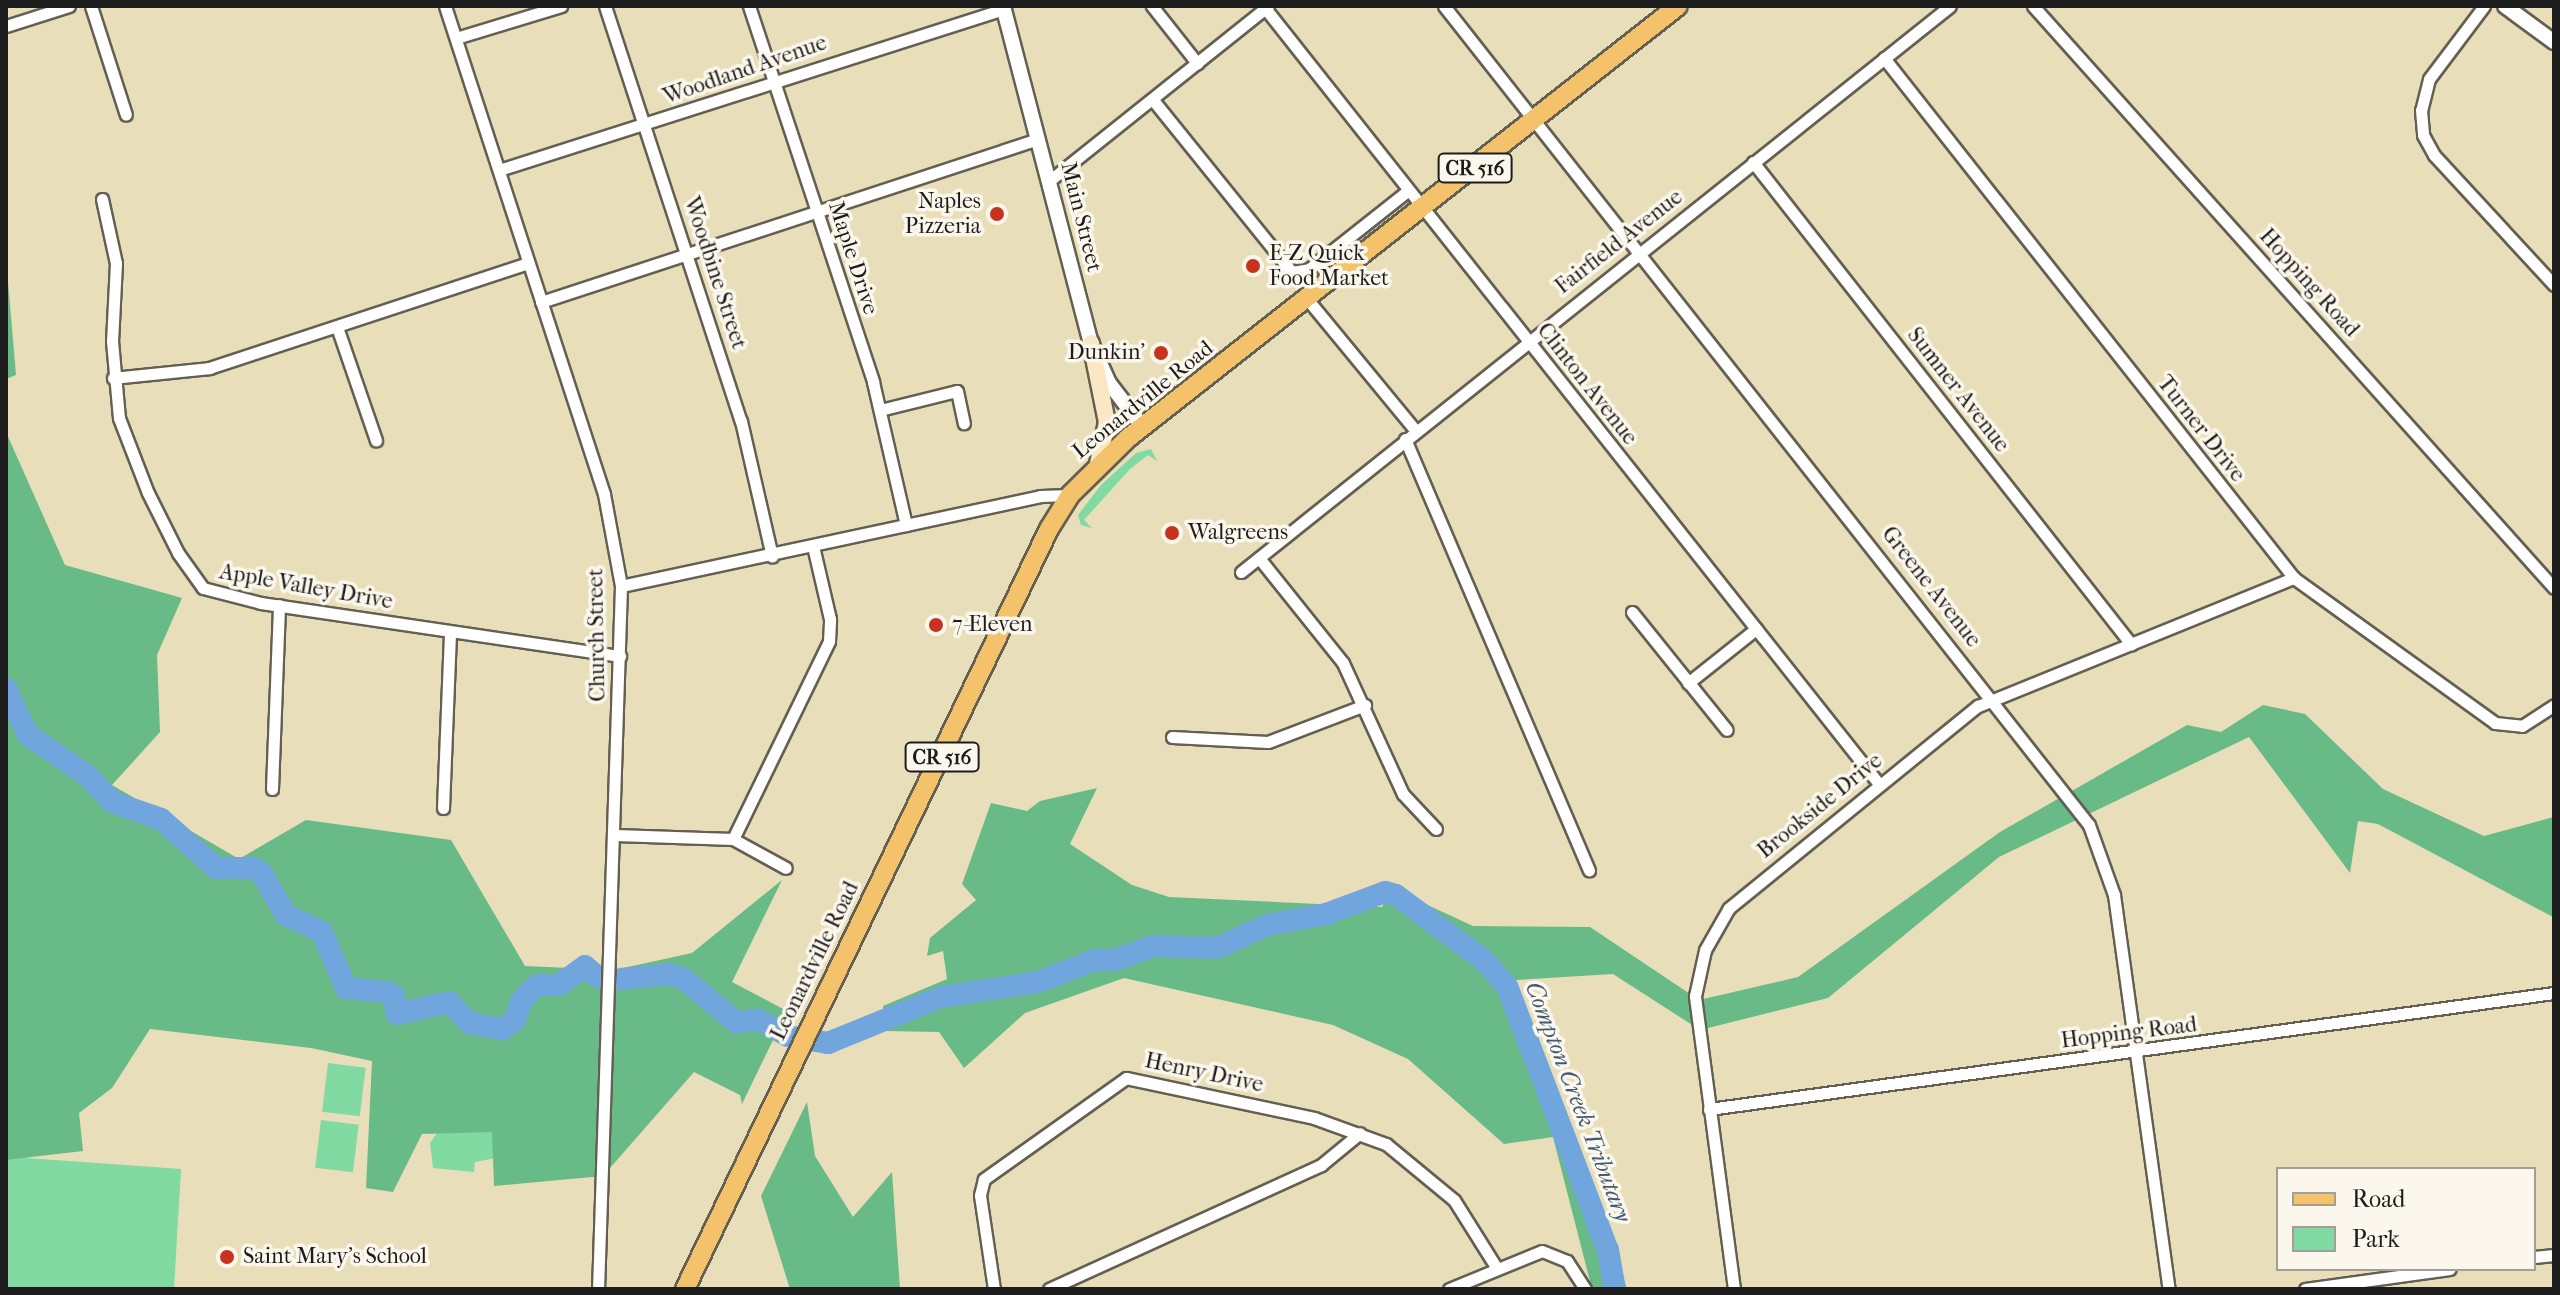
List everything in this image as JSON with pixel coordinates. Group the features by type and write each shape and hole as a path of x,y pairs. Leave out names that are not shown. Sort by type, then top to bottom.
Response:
{"main road":[{"name":"Leonardville Road","path":"685,1289 1049,529 1070,495 1098,464 1142,426 1308,300 1678,6"},
{"path":"1091,343 1107,419 1098,464"}],"street":[{"path":"6,26 69,6"},
{"path":"91,6 126,115"},
{"name":"Church Street","path":"445,6 604,494 621,586 598,1289"},
{"path":"456,38 561,6"},
{"name":"Woodbine Street","path":"605,6 690,255 741,421 772,556"},
{"name":"Maple Drive","path":"749,6 880,410 906,525"},
{"path":"1152,6 1197,63"},
{"name":"Greene Avenue","path":"1444,6 2078,806 2100,849 2114,895 2169,1289"},
{"name":"Fairfield Avenue","path":"1241,572 1526,340 1950,6"},
{"name":"Hopping Road","path":"2033,6 2554,588"},
{"path":"2484,6 2429,79 2421,110 2423,135 2434,155 2554,285"},
{"path":"2505,6 2554,42"},
{"path":"1049,181 1266,7"},
{"name":"Clinton Avenue","path":"1266,7 1406,192 1423,209 1879,784"},
{"name":"Woodland Avenue","path":"499,170 1003,8"},
{"name":"Main Street","path":"1003,8 1091,343 1109,383 1142,426"},
{"name":"Turner Drive","path":"1884,58 2294,578 2495,723 2522,726 2554,705"},
{"path":"1153,100 1292,272 1309,269 1406,192"},
{"path":"541,302 1038,139"},
{"name":"Sumner Avenue","path":"1753,162 2131,644"},
{"name":"Apple Valley Drive","path":"102,199 116,263 113,378 129,453 191,576 208,591 450,632 620,656"},
{"path":"113,378 209,368 528,263"},
{"path":"1308,300 1415,430"},
{"path":"337,327 376,440"},
{"path":"880,410 957,391 964,423"},
{"path":"1405,439 1589,870"},
{"path":"621,586 1040,496 1070,495"},
{"path":"733,839 829,641 830,619 813,546"},
{"path":"1259,558 1343,663 1365,705 1403,794 1436,829"},
{"name":"Brookside Drive","path":"1734,1289 1695,996 1714,929 1748,889 1993,697 2294,578"},
{"path":"272,789 279,605"},
{"path":"1632,612 1727,730"},
{"path":"1688,683 1756,629"},
{"path":"443,808 450,632"},
{"path":"1172,737 1268,742 1365,705"},
{"path":"615,835 733,839 786,868"},
{"name":"Hopping Road","path":"1709,1109 2554,993"},
{"name":"Henry Drive","path":"994,1289 980,1195 984,1179 1120,1080 1135,1078 1360,1133 1386,1144 1438,1184 1476,1230 1496,1267"},
{"path":"1049,1289 1321,1165 1360,1133"},
{"path":"1449,1289 1532,1252 1553,1252 1573,1268 1585,1289"},
{"path":"2305,1289 2436,1271"}],"green space":[{"path":"6,258 16,375 6,379"},
{"path":"6,432 65,565 182,598 157,655 160,732 112,785 239,859 306,820 451,840 525,966 614,970 692,953 782,880 732,982 787,1011 742,1104 740,1095 694,1072 603,1176 494,1186 492,1132 422,1134 393,1192 366,1188 372,1061 311,1048 150,1029 112,1088 79,1113 83,1151 6,1160"},
{"path":"1151,449 1157,461 1148,455 1130,469 1084,520 1092,528 1081,525 1078,515 1101,485 1136,453"},
{"path":"2263,705 2305,714 2383,789 2484,836 2554,817 2553,917 2378,824 2358,821 2350,873 2249,737 1999,857 1828,998 1700,1030 1613,974 1516,980 1627,1289 1592,1289 1553,1137 1504,1144 1408,1059 1333,1025 1124,978 1025,1013 964,1068 939,1032 884,1031 883,1006 947,979 943,951 927,956 930,938 976,900 962,884 991,803 1027,811 1040,801 1097,788 1070,844 1132,885 1169,897 1382,907 1391,888 1473,926 1590,927 1699,1000 1798,977 2000,832 2187,725 2221,732"},
{"path":"328,1063 366,1068 360,1116 322,1112"},
{"path":"807,1102 815,1156 853,1217 892,1172 900,1289 790,1289 761,1196"},
{"path":"321,1120 359,1125 353,1172 315,1168"},
{"path":"439,1130 498,1130 496,1158 475,1162 474,1172 433,1168 430,1143"},
{"path":"13,1157 181,1169 174,1289 6,1289 6,1160"}],"waterway":[{"name":"Compton Creek Tributary","path":"6,689 28,735 88,776 112,802 161,819 216,868 254,868 262,874 286,915 322,932 346,988 388,992 394,996 397,1014 449,1002 470,1023 502,1029 515,1020 521,1001 537,985 559,985 585,966 599,978"},
{"name":"Compton Creek Tributary","path":"621,979 669,974 684,979 736,1022 759,1020 788,1036 828,1043 941,997 1038,982 1095,960 1115,960 1153,946 1217,948 1267,925 1326,914 1385,892 1396,895 1484,960 1507,986 1608,1250 1615,1289"}],"place":[{"name":"Naples Pizzeria","path":"997,214"},
{"name":"E-Z Quick Food Market","path":"1253,266"},
{"name":"Dunkin'","path":"1161,353"},
{"name":"Walgreens","path":"1172,533"},
{"name":"7-Eleven","path":"936,625"},
{"name":"Saint Mary's School","path":"227,1257"}]}
